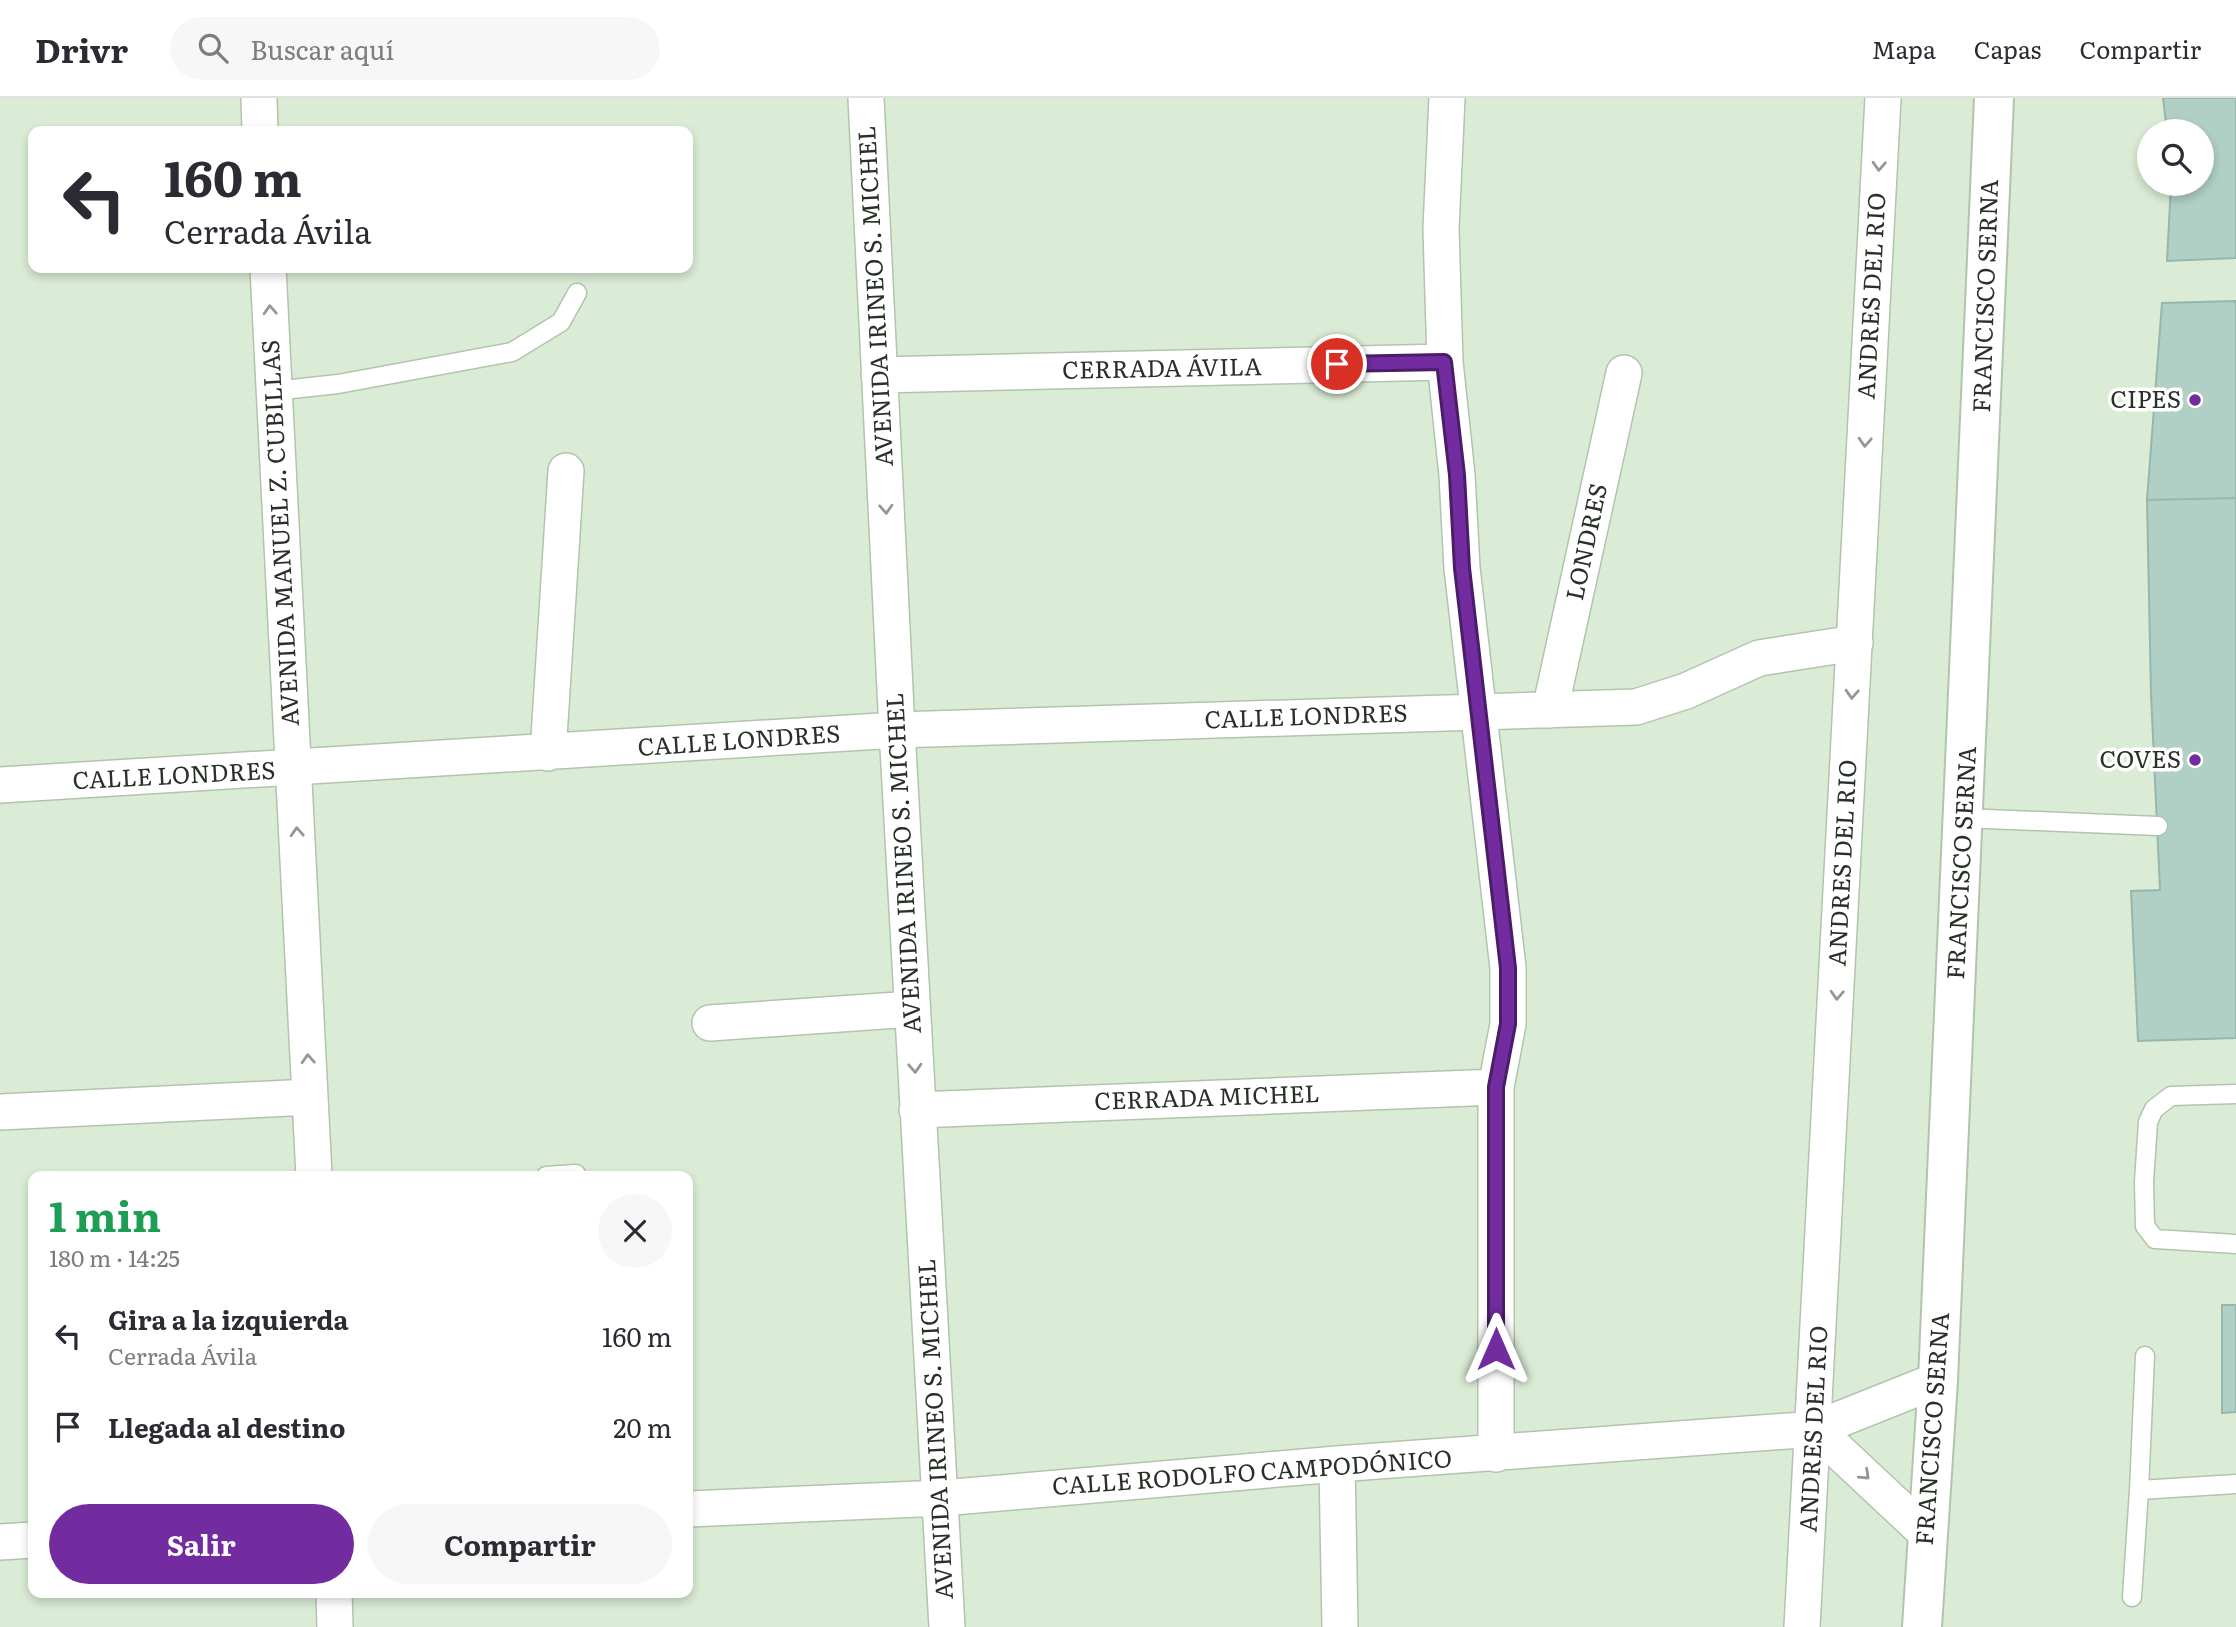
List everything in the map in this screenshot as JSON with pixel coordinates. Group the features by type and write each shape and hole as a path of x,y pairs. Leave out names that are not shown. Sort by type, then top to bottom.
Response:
{"main road":[{"name":"FRANCISCO SERNA","path":"1922,1627 1938,1380 1994,98"}],"street":[{"path":"259,98 260,126"},
{"name":"AVENIDA IRINEO S. MICHEL","path":"866,98 917,1110 942,1498 947,1627"},
{"path":"1447,98 1441,229 1444,362 1457,475 1462,568 1508,968 1508,1024 1496,1087 1496,1454"},
{"name":"ANDRES DEL RIO","path":"1802,1627 1815,1429 1883,98"},
{"name":"AVENIDA MANUEL Z. CUBILLAS","path":"268,273 314,1171"},
{"name":"CERRADA ÁVILA","path":"879,375 1444,362"},
{"name":"LONDRES","path":"1550,710 1624,373"},
{"path":"548,753 566,471"},
{"name":"CALLE LONDRES","path":"0,785 897,730 1636,707 1686,691 1759,657 1855,643"},
{"path":"710,1023 912,1009"},
{"name":"CERRADA MICHEL","path":"917,1110 1496,1087"},
{"path":"0,1112 310,1097"},
{"name":"CALLE RODOLFO CAMPODÓNICO","path":"693,1509 942,1498 1337,1464 1815,1429 1938,1380"},
{"path":"1815,1429 1926,1533"},
{"path":"1337,1464 1340,1627"},
{"path":"0,1542 28,1540"},
{"path":"334,1598 335,1627"}],"lane":[{"path":"274,391 338,384 512,352 561,322 577,293"},
{"path":"1964,818 2158,826"},
{"path":"2236,1094 2171,1096 2154,1109 2148,1122 2144,1182 2146,1226 2155,1239 2236,1244"},
{"path":"2132,1597 2145,1356"},
{"path":"2139,1490 2236,1484"}],"building":[{"path":"2163,98 2236,98 2236,258 2167,261 2170,196 2214,196 2214,119 2166,119"},
{"name":"CIPES","path":"2236,301 2236,498 2147,500 2162,303"},
{"name":"COVES","path":"2236,498 2236,1038 2138,1041 2131,891 2160,890 2151,694 2147,500"},
{"path":"2222,1305 2236,1305 2236,1412 2222,1413"}],"place":[{"name":"CIPES","path":"2195,400"},
{"name":"COVES","path":"2195,760"}],"route":[{"path":"1337,364 1444,362 1457,475 1462,568 1508,968 1508,1024 1496,1087 1496,1349"}]}
